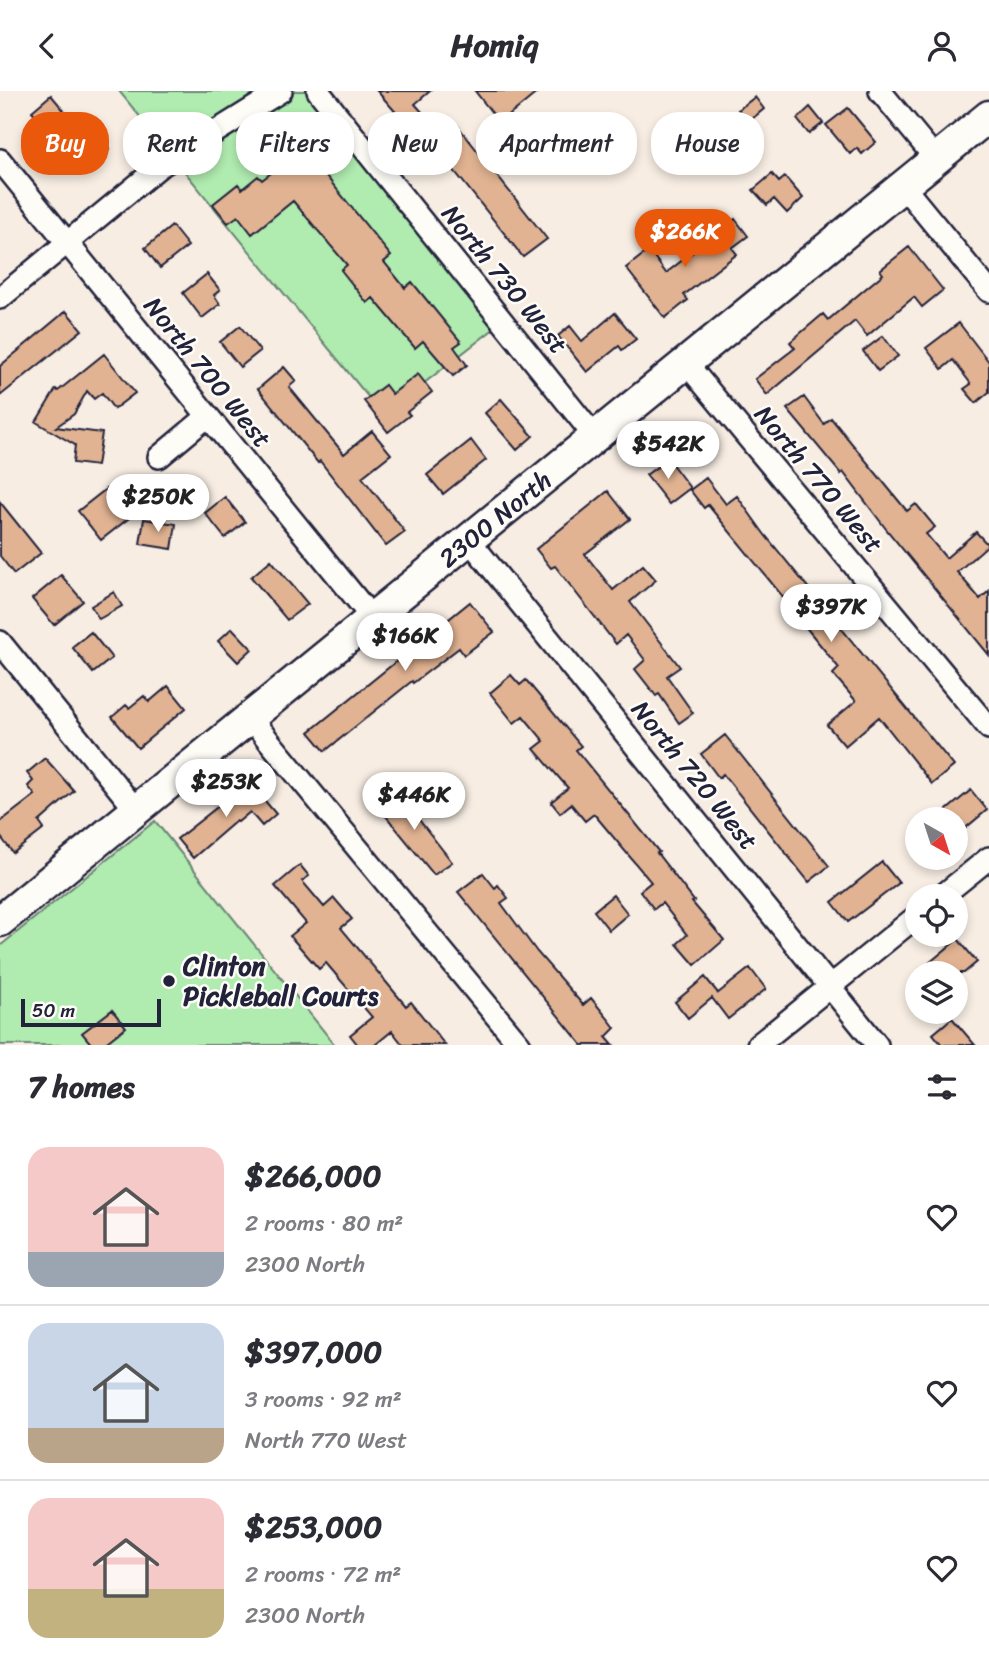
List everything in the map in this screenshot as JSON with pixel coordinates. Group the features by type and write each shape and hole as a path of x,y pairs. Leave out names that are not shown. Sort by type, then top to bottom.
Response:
{"street":[{"path":"0,298 159,167 281,91"},
{"name":"North 730 West","path":"318,91 595,437"},
{"path":"880,91 936,159"},
{"name":"2300 North","path":"0,921 989,116"},
{"name":"North 700 West","path":"0,160 372,618"},
{"path":"903,186 989,291"},
{"name":"North 770 West","path":"686,363 989,728"},
{"path":"159,457 208,416"},
{"name":"North 720 West","path":"469,540 877,1045"},
{"path":"0,642 136,810"},
{"path":"250,718 520,1045"},
{"path":"957,884 989,858"},
{"path":"758,1045 905,926"}],"green space":[{"path":"119,91 307,91 324,112 236,112 236,175 354,175 354,148 368,165 368,175 377,175 500,324 383,415 187,175 222,175 222,112 136,112"},
{"path":"155,821 335,1045 0,1045 0,946"}],"building":[{"path":"377,91 430,91 415,104 422,112 396,112"},
{"path":"475,91 539,91 513,112 491,112"},
{"path":"51,95 65,112 33,112"},
{"path":"755,97 764,109 760,112 738,110"},
{"path":"810,107 823,123 809,134 797,119"},
{"path":"848,108 876,142 862,154 857,148 850,154 826,125"},
{"path":"462,131 476,149 476,175 496,175 547,239 523,257 458,175 462,175"},
{"path":"772,174 779,182 785,177 803,198 787,213 774,199 767,205 753,190"},
{"path":"269,175 327,175 391,256 384,262 405,288 412,282 461,342 454,347 467,365 453,376 423,341 415,348 373,298 367,303 341,270 347,265 293,201 252,234 238,216 228,223 213,204 238,184 242,189 258,176 262,180"},
{"path":"735,219 748,236 732,248 737,254 684,295 688,300 665,318 626,268 649,250 666,273"},
{"path":"172,226 188,246 160,268 145,248"},
{"path":"909,247 943,290 922,307 914,297 867,336 855,321 767,395 755,379 795,348 790,342 823,314 828,320 883,274 880,270"},
{"path":"207,274 220,290 214,295 220,304 202,318 183,293"},
{"path":"66,311 82,330 0,396 0,366"},
{"path":"615,313 636,339 622,350 619,346 587,372 558,336 570,326 582,341"},
{"path":"959,323 989,362 989,392 976,403 964,389 971,384 953,360 942,369 926,348"},
{"path":"240,326 260,351 240,367 220,342"},
{"path":"883,336 898,356 878,371 863,351"},
{"path":"104,354 135,393 114,409 102,393 94,399 87,391 74,414 56,427 102,433 97,466 73,463 75,445 36,422 56,389 58,391"},
{"path":"284,367 296,381 289,387 344,454 372,431 391,454 362,477 405,532 386,546 320,461 318,463 258,389"},
{"path":"418,374 432,392 407,412 410,415 388,432 364,401 385,385 392,394"},
{"path":"804,397 824,424 831,418 907,511 916,504 935,527 926,534 946,558 976,532 988,545 957,572 980,599 989,591 989,655 843,472 841,474 787,409"},
{"path":"501,399 533,436 517,450 485,413"},
{"path":"471,440 486,460 443,494 427,475"},
{"path":"668,459 690,488 669,504 646,475"},
{"path":"706,478 726,504 737,496 765,535 954,766 932,784 879,717 845,746 827,725 856,701 833,674 839,668 792,608 708,505 704,508 690,490"},
{"path":"106,489 129,518 101,540 78,511"},
{"path":"608,491 630,519 585,554 613,590 643,565 656,580 630,602 680,667 667,676 693,713 679,723 659,694 656,696 635,669 645,660 626,635 616,644 555,566 551,568 536,549"},
{"path":"225,497 245,522 225,538 205,513"},
{"path":"0,502 41,553 14,574 0,556"},
{"path":"144,519 176,524 172,549 140,544"},
{"path":"271,560 308,604 287,620 251,577"},
{"path":"61,575 83,601 54,625 32,599"},
{"path":"114,592 122,606 99,619 91,606"},
{"path":"470,602 494,632 464,655 459,648 413,683 412,681 325,751 309,732"},
{"path":"232,628 252,649 238,662 218,641"},
{"path":"91,632 112,658 93,673 72,647"},
{"path":"511,675 520,685 526,680 581,746 576,750 659,852 657,853 694,901 692,902 724,940 695,965 677,944 687,935 662,903 654,909 640,891 651,882 594,814 585,821 571,804 560,813 551,802 568,788 534,749 544,741 523,716 514,723 490,693"},
{"path":"168,686 186,708 138,748 112,717 126,705 129,708 144,696 149,702"},
{"path":"725,735 829,866 809,882 723,774 719,778 701,754"},
{"path":"45,758 74,791 39,822 44,829 13,853 0,836 0,822 35,795 28,786 33,781 27,773"},
{"path":"249,782 276,814 262,826 250,812 193,858 177,839"},
{"path":"395,789 452,862 434,875 376,804"},
{"path":"971,790 987,810 968,826 968,807 950,807"},
{"path":"882,862 899,883 848,922 832,902"},
{"path":"300,865 309,876 302,881 324,907 334,898 352,919 341,928 406,1006 411,1002 445,1045 403,1045 392,1031 375,1045 358,1045 350,1035 372,1017 326,963 319,969 290,936 306,923 275,886"},
{"path":"483,873 495,888 498,885 508,898 501,903 537,952 583,1005 591,998 610,1021 615,1028 606,1037 613,1045 582,1045 458,892"},
{"path":"613,895 628,914 609,930 594,911"},
{"path":"948,947 965,947 977,962 968,970 968,961 931,961"},
{"path":"750,968 766,989 728,1019 712,998 688,1018 675,1002 705,977 717,994"},
{"path":"112,1010 126,1027 103,1045 92,1045 82,1033"},
{"path":"945,1024 957,1024 975,1045 942,1045 933,1034"}],"place":[{"name":"Clinton Pickleball Courts","path":"169,981"}]}
